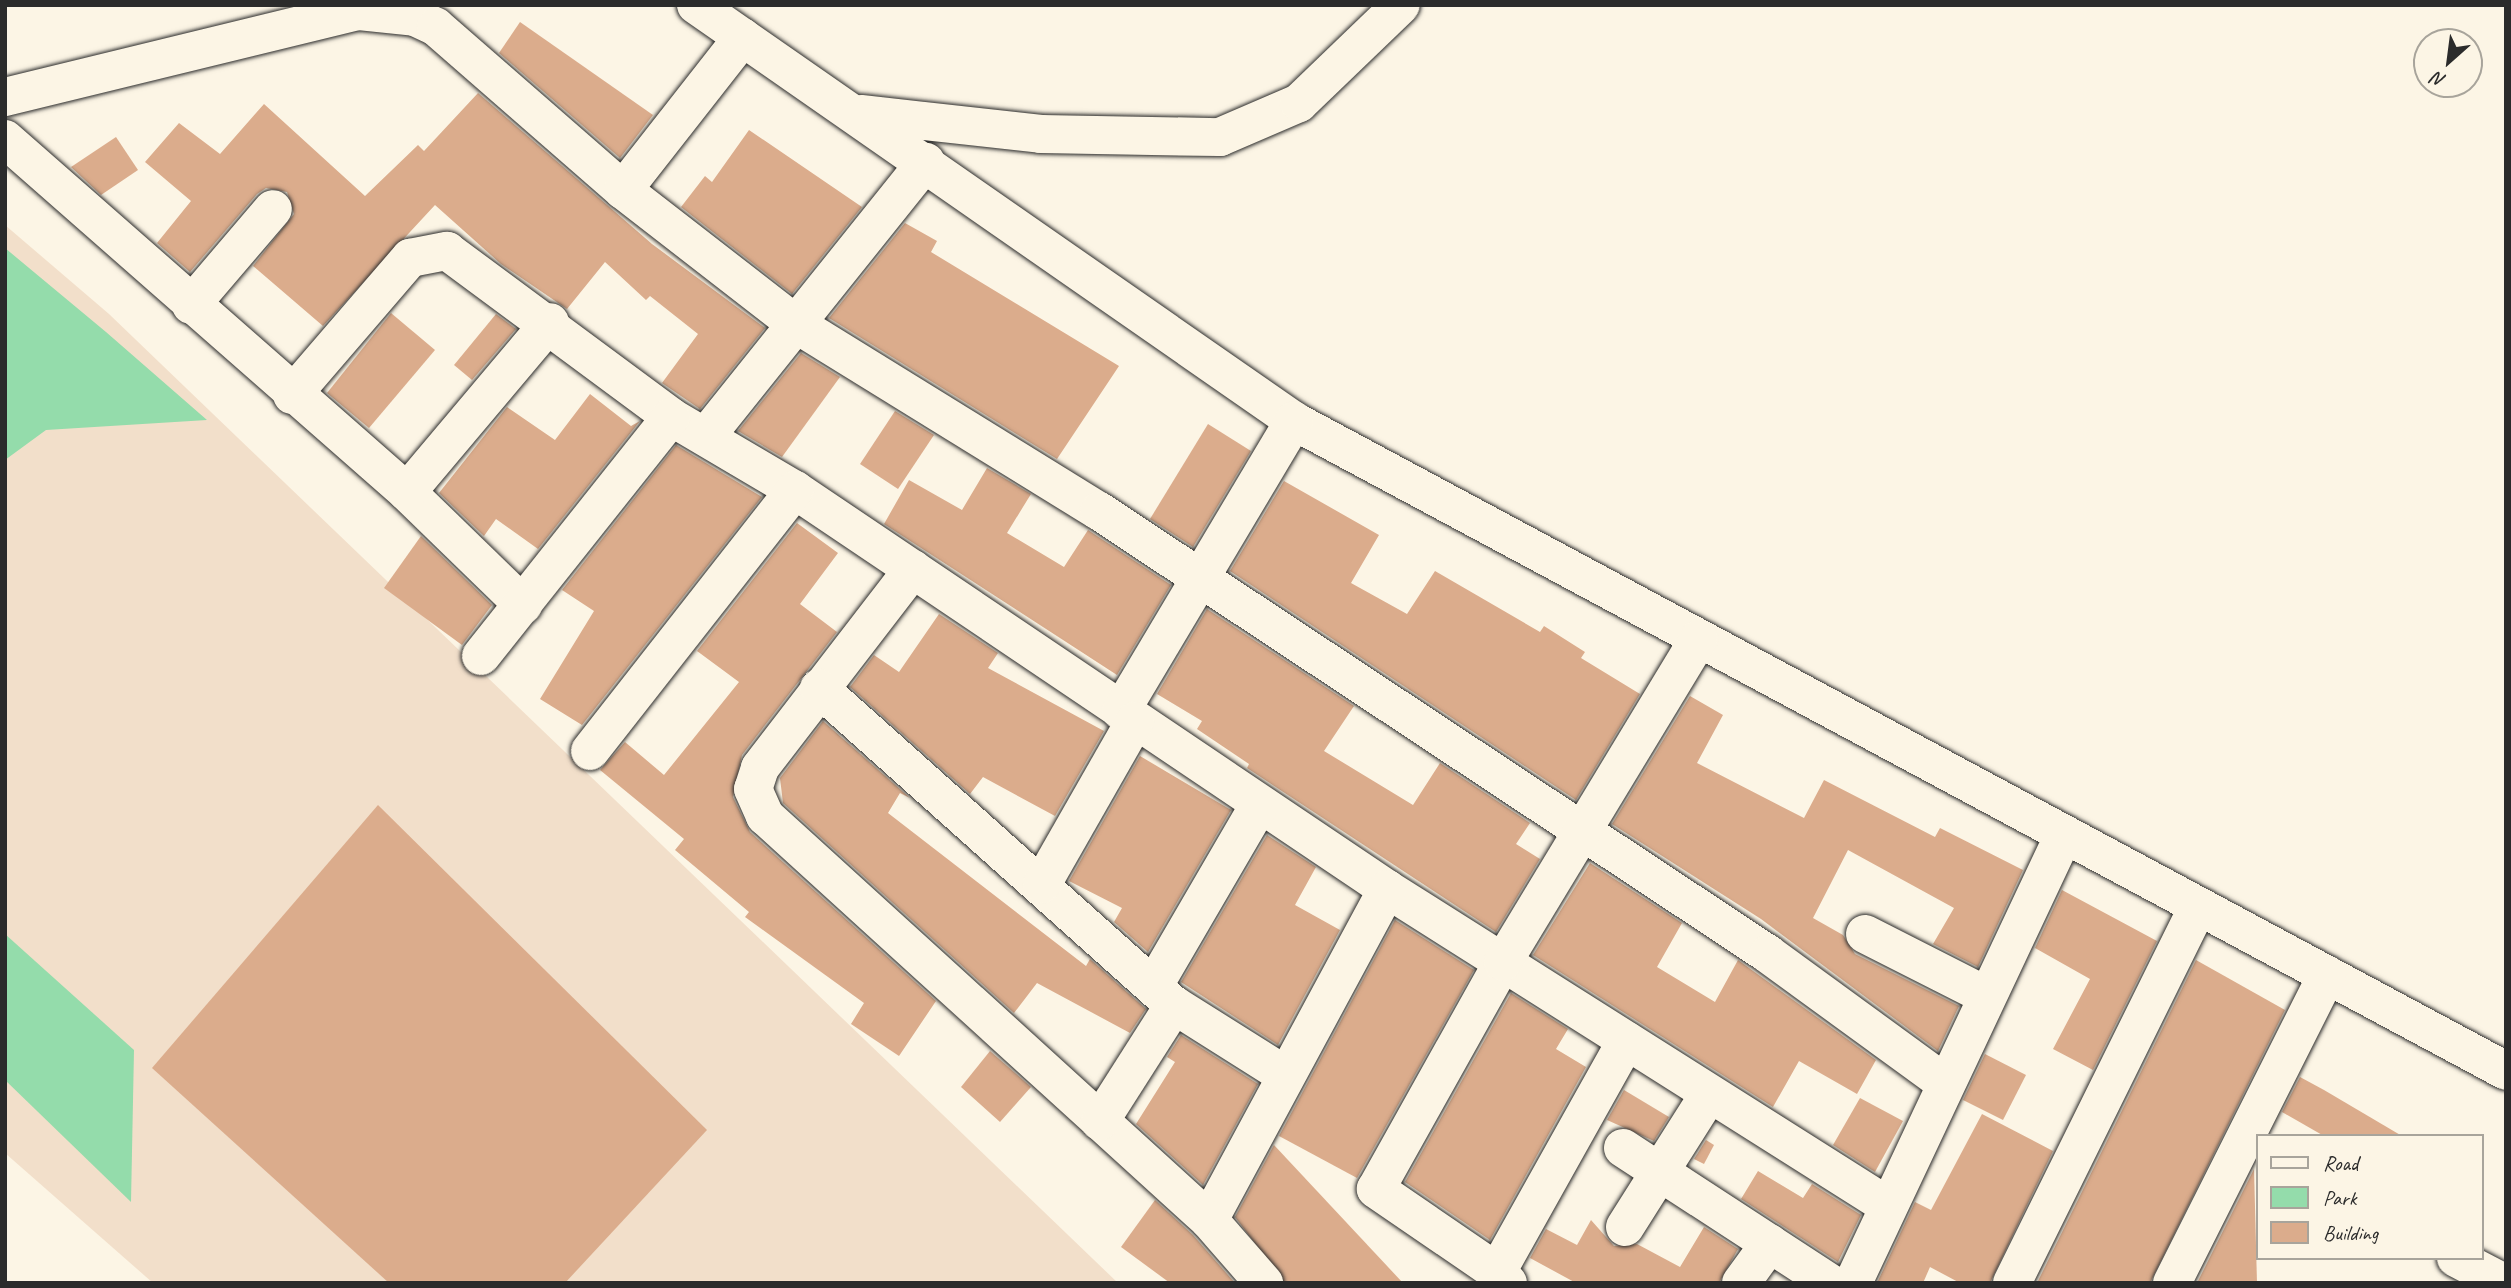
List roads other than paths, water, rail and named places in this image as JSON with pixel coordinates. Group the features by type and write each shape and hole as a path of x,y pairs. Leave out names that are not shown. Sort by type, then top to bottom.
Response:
{"street":[{"path":"696,5 926,162 1294,421 2506,1072"},
{"path":"855,114 1041,134 1220,137 1299,103 1401,5"},
{"path":"5,97 359,11 390,12 436,27 623,190 796,324 1203,580 1582,836 1768,954 1945,1083"},
{"path":"623,190 743,37"},
{"path":"5,139 292,395 407,492 523,605"},
{"path":"707,435 926,162"},
{"path":"191,305 272,209"},
{"path":"292,395 410,258 427,251 447,251 550,322 671,417 707,435 795,490 1387,889 1888,1206"},
{"path":"407,492 550,322"},
{"path":"481,656 671,417"},
{"path":"1042,884 1128,716 1294,421"},
{"path":"590,751 795,490"},
{"path":"913,569 760,768 753,789 765,816 1209,1220 1264,1283"},
{"path":"1626,1041 1503,1277 1376,1189 1503,962 1582,836 1699,639"},
{"path":"819,688 1165,993 1285,1075"},
{"path":"1100,1121 1259,805"},
{"path":"1853,1283 1985,995 2064,834"},
{"path":"1209,1220 1387,889"},
{"path":"2012,1283 2198,906"},
{"path":"1865,934 1985,995"},
{"path":"2258,1134 2326,975"},
{"path":"1625,1227 1709,1094"},
{"path":"1623,1148 1830,1283"},
{"path":"2181,1280 2250,1153"},
{"path":"1741,1283 1770,1243"},
{"path":"2460,1260 2504,1283"}]}
